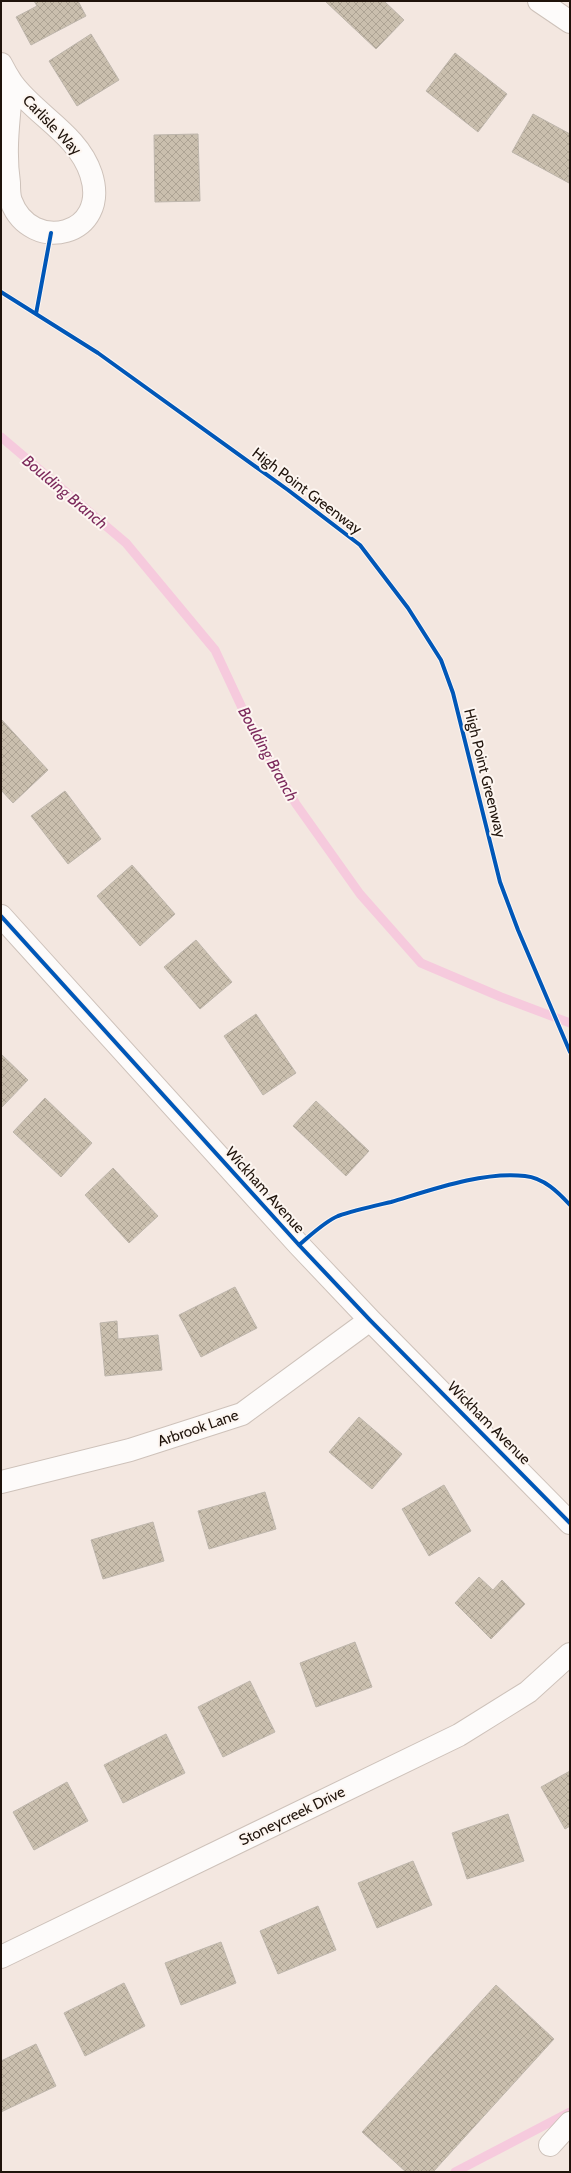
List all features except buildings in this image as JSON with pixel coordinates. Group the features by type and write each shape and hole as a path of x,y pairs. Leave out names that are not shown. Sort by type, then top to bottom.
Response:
{"street":[{"path":"539,1 566,12"},
{"name":"Carlisle Way","path":"1,64 12,83 80,152 91,174 94,195 91,212 82,223 66,231 51,233 36,229 22,219 11,201 5,160 12,83"},
{"name":"Wickham Avenue","path":"1,917 294,1240 370,1320 570,1523"},
{"name":"Arbrook Lane","path":"1,1482 130,1450 242,1414 370,1320"},
{"name":"Stoneycreek Drive","path":"1,1957 459,1735 528,1692 570,1654"},
{"path":"550,2145 570,2123"}],"waterway":[{"name":"Boulding Branch","path":"1,437 126,543 215,650 252,729 296,804 360,894 421,963 501,997 570,1023"},
{"path":"455,2172 570,2112"}],"cycle path":[{"path":"36,314 51,233"},
{"name":"High Point Greenway","path":"1,292 98,353 288,490 360,545 408,608 441,660 453,693 500,882 518,930 570,1052"},
{"path":"1,916 299,1245 370,1320 570,1523"},
{"path":"299,1245 323,1225 338,1216 440,1187 492,1176 509,1175 532,1177 550,1186 570,1205"}]}
